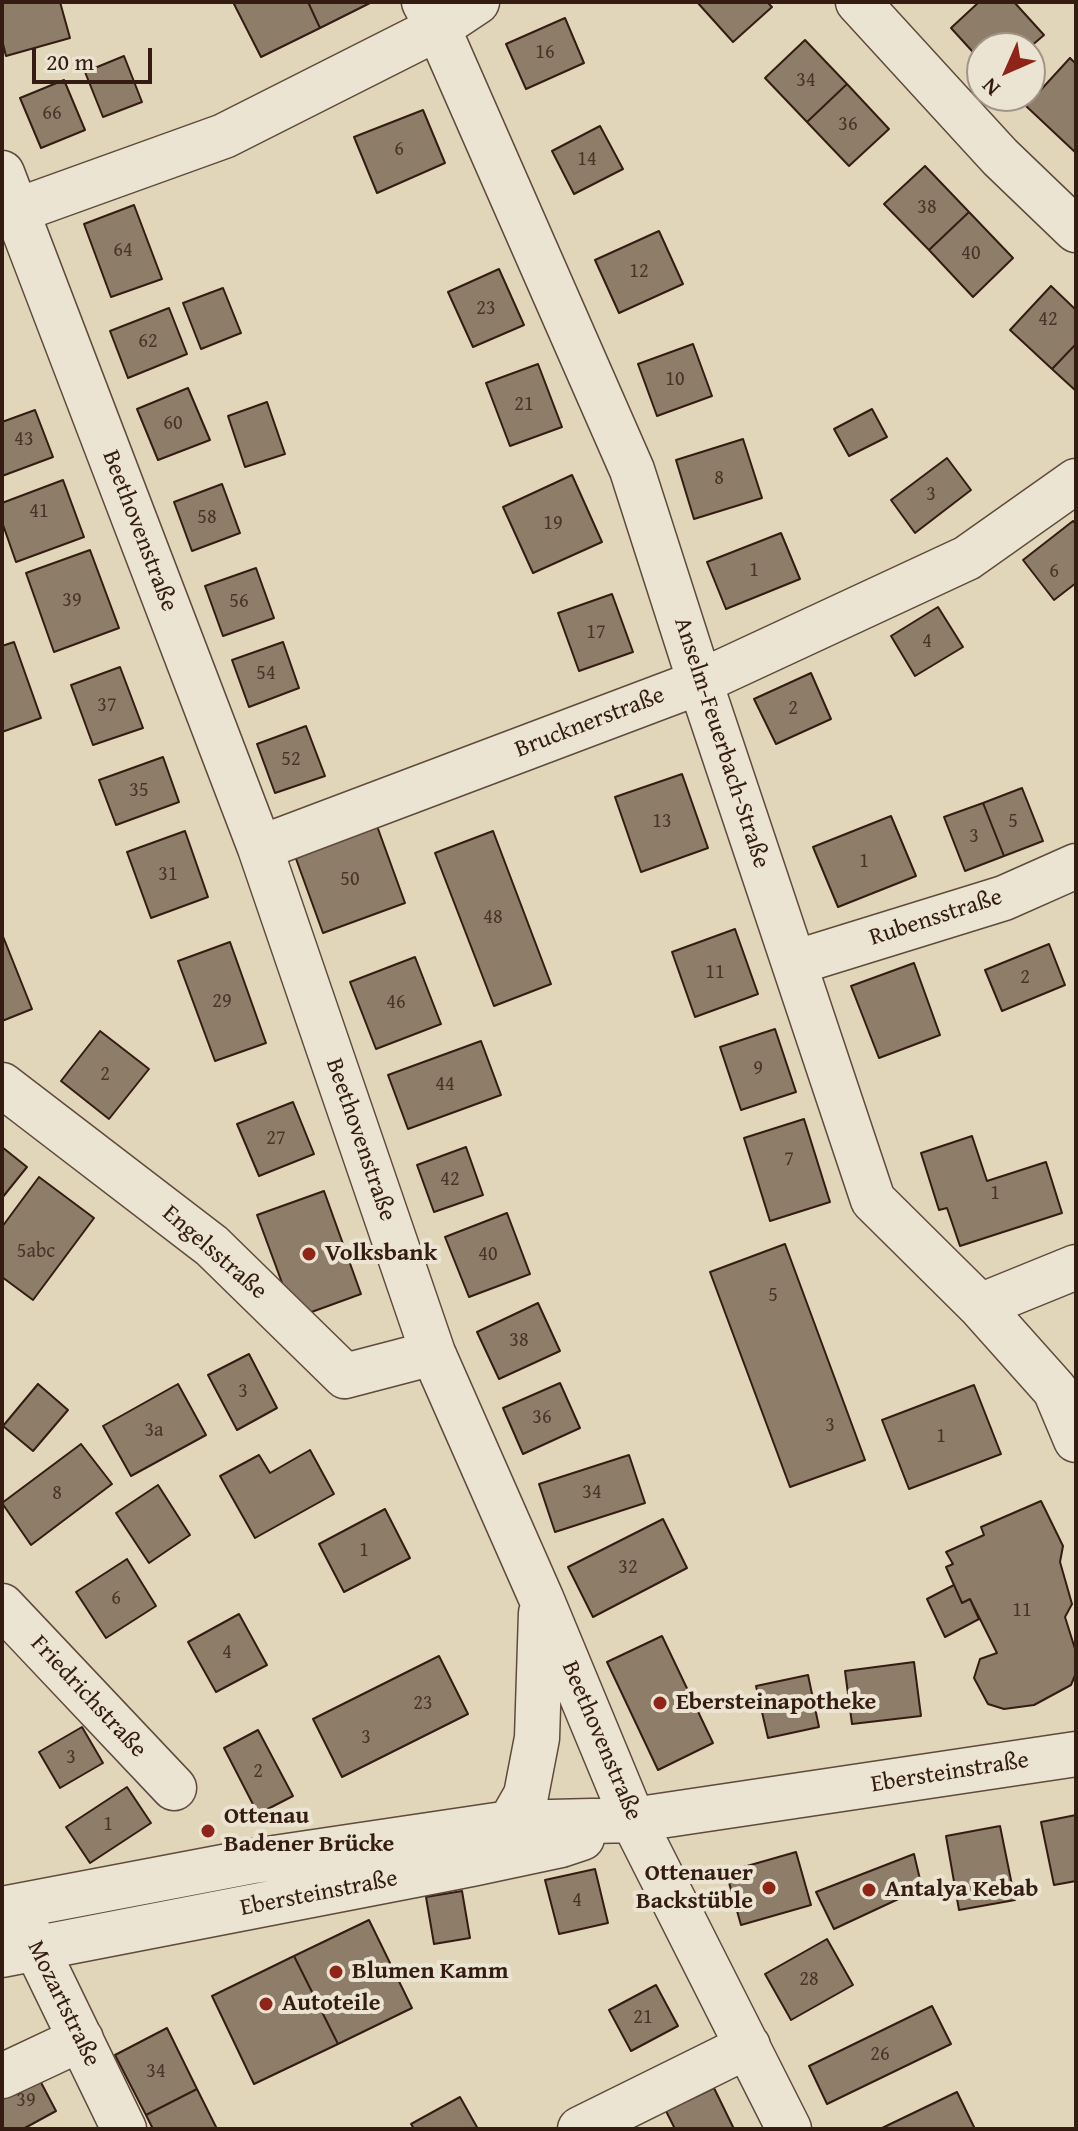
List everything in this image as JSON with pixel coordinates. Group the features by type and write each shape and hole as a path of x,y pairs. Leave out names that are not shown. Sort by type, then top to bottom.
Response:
{"street":[{"path":"7,200 224,136 431,15 477,2"},
{"path":"858,2 1000,157 1076,230"},
{"name":"Anselm-Feuerbach-Straße","path":"431,15 632,470 873,1200 980,1306 1055,1390 1076,1440"},
{"name":"Beethovenstraße","path":"7,200 260,848 433,1353 541,1598 633,1820 789,2129"},
{"name":"Brucknerstraße","path":"260,848 700,682 967,558 1076,481"},
{"name":"Rubensstraße","path":"794,963 1004,898 1076,866"},
{"name":"Engelsstraße","path":"2,1085 212,1246 345,1376 433,1353"},
{"path":"980,1306 1076,1267"},
{"path":"510,1823 526,1795 537,1738 541,1598"},
{"name":"Friedrichstraße","path":"2,1606 174,1788"},
{"name":"Ebersteinstraße","path":"6,1898 510,1823 633,1820 1076,1754"},
{"name":"Ebersteinstraße","path":"19,1952 561,1845 633,1820"},
{"name":"Mozartstraße","path":"6,1898 19,1952 81,2039 124,2129"},
{"path":"2,2076 81,2039"},
{"path":"580,2129 748,2046"}],"building":[{"path":"2,2 60,2 70,38 6,56 2,40"},
{"path":"308,2 320,28 261,57 234,4"},
{"path":"308,2 372,2 320,28"},
{"path":"697,2 767,2 772,7 733,42"},
{"path":"979,2 1014,2 1041,32 966,32 966,44 951,28"},
{"path":"565,18 584,63 526,89 506,44"},
{"path":"805,40 847,84 807,122 765,78"},
{"path":"124,56 142,102 103,117 85,72"},
{"path":"1070,58 1076,64 1076,153 1032,112 1046,112 1046,84"},
{"path":"64,80 85,130 41,148 20,98"},
{"path":"847,84 889,129 849,166 807,122"},
{"path":"423,110 445,163 377,193 354,137"},
{"path":"600,126 623,169 574,194 552,151"},
{"path":"925,166 969,212 929,250 884,204"},
{"path":"134,205 162,279 111,297 84,224"},
{"path":"969,212 1013,258 973,297 929,250"},
{"path":"659,231 683,284 619,313 595,260"},
{"path":"499,269 524,325 473,347 448,292"},
{"path":"1051,286 1076,310 1076,344 1052,369 1010,330"},
{"path":"223,288 241,333 201,349 183,303"},
{"path":"169,308 187,354 128,378 110,331"},
{"path":"693,344 712,396 657,416 638,364"},
{"path":"1076,344 1076,391 1052,369"},
{"path":"538,364 562,427 510,446 486,383"},
{"path":"188,388 210,440 158,460 137,409"},
{"path":"267,402 285,454 245,467 228,416"},
{"path":"872,409 887,437 849,456 834,429"},
{"path":"35,410 53,457 2,476 2,422"},
{"path":"743,439 762,498 694,519 676,460"},
{"path":"947,458 971,490 915,533 891,500"},
{"path":"572,475 602,542 533,573 503,507"},
{"path":"63,480 84,537 16,562 2,522 2,503"},
{"path":"222,484 240,533 192,551 174,502"},
{"path":"1073,521 1076,525 1076,583 1054,600 1023,560"},
{"path":"781,533 800,579 726,609 707,562"},
{"path":"90,550 119,628 54,652 26,573"},
{"path":"256,568 274,618 223,636 205,586"},
{"path":"612,594 633,652 579,671 558,613"},
{"path":"938,607 963,647 915,676 891,636"},
{"path":"14,642 41,718 2,732 2,646"},
{"path":"283,642 299,688 249,707 232,660"},
{"path":"120,667 143,728 93,745 71,685"},
{"path":"811,673 831,719 776,744 754,699"},
{"path":"306,726 325,776 275,793 257,744"},
{"path":"163,757 179,802 116,825 99,780"},
{"path":"682,774 708,848 641,872 615,797"},
{"path":"1022,788 1043,841 1004,856 983,803"},
{"path":"983,803 1004,856 965,871 944,817"},
{"path":"891,816 916,876 838,907 813,847"},
{"path":"377,826 405,903 323,933 295,856"},
{"path":"185,831 208,897 151,918 127,852"},
{"path":"493,831 551,984 494,1006 435,853"},
{"path":"735,929 758,994 695,1017 672,952"},
{"path":"2,934 32,1009 2,1021"},
{"path":"230,942 266,1043 215,1061 178,961"},
{"path":"1049,944 1065,985 1002,1011 985,970"},
{"path":"415,957 441,1024 376,1049 350,982"},
{"path":"914,963 940,1035 879,1058 851,986"},
{"path":"775,1029 796,1092 741,1110 720,1047"},
{"path":"100,1031 149,1069 109,1119 61,1081"},
{"path":"481,1041 501,1095 408,1129 388,1075"},
{"path":"293,1102 314,1154 259,1176 237,1124"},
{"path":"804,1119 830,1202 770,1221 744,1138"},
{"path":"972,1136 987,1181 1046,1162 1062,1213 960,1246 947,1208 939,1210 921,1153"},
{"path":"2,1147 27,1167 2,1198"},
{"path":"466,1147 483,1195 434,1212 417,1165"},
{"path":"39,1177 94,1218 33,1300 2,1277 2,1227"},
{"name":"Volksbank","path":"324,1191 361,1294 295,1318 257,1215"},
{"path":"507,1213 530,1274 469,1297 445,1237"},
{"path":"785,1244 865,1460 790,1487 710,1272"},
{"path":"538,1303 560,1351 499,1379 477,1332"},
{"path":"249,1354 277,1408 237,1430 208,1375"},
{"path":"560,1383 580,1428 523,1454 503,1408"},
{"path":"38,1384 68,1410 33,1451 3,1426"},
{"path":"178,1384 206,1435 131,1476 103,1426"},
{"path":"974,1385 1001,1454 909,1489 882,1420"},
{"path":"81,1444 112,1484 31,1545 2,1503"},
{"path":"310,1450 334,1494 255,1538 220,1476 259,1455 270,1473"},
{"path":"629,1455 645,1503 555,1532 539,1484"},
{"path":"158,1485 190,1535 149,1563 116,1513"},
{"path":"1041,1501 1063,1546 1060,1562 1072,1604 1065,1617 1076,1652 1076,1673 1071,1685 1034,1705 1004,1709 988,1704 974,1678 980,1659 997,1653 970,1599 962,1603 946,1567 953,1564 946,1552 984,1535 981,1527"},
{"path":"385,1509 410,1558 344,1592 319,1544"},
{"path":"663,1519 687,1568 593,1617 568,1567"},
{"path":"127,1559 156,1606 106,1638 76,1592"},
{"path":"954,1585 962,1603 970,1599 979,1619 945,1637 927,1599"},
{"path":"239,1614 267,1665 216,1692 188,1642"},
{"name":"Ebersteinapotheke","path":"662,1636 713,1743 658,1770 607,1662"},
{"path":"439,1656 468,1714 342,1777 313,1719"},
{"path":"914,1662 921,1716 852,1724 845,1671"},
{"path":"808,1675 819,1727 768,1738 756,1686"},
{"path":"82,1727 103,1763 60,1788 39,1752"},
{"path":"258,1730 293,1796 258,1814 224,1748"},
{"path":"127,1787 151,1823 90,1863 66,1827"},
{"path":"1076,1815 1076,1881 1054,1885 1041,1822"},
{"path":"1000,1826 1015,1900 959,1910 946,1836"},
{"name":"Ottenauer Backstüble","path":"796,1852 811,1905 741,1925 726,1872"},
{"name":"Antalya Kebab","path":"914,1854 922,1888 834,1929 816,1892"},
{"path":"595,1869 608,1923 559,1934 545,1880"},
{"path":"462,1891 470,1938 434,1944 426,1897"},
{"path":"369,1920 412,2008 338,2044 294,1956"},
{"path":"827,1939 853,1985 791,2020 765,1974"},
{"path":"294,1956 338,2044 254,2084 212,1996"},
{"path":"656,1985 678,2026 631,2051 609,2010"},
{"path":"932,2006 951,2044 827,2104 809,2066"},
{"path":"167,2028 197,2089 146,2115 115,2055"},
{"path":"36,2073 56,2111 23,2129 2,2129 2,2091"},
{"path":"714,2088 734,2129 675,2129 666,2111"},
{"path":"197,2089 217,2129 153,2129 146,2115"},
{"path":"957,2092 975,2129 880,2129"},
{"path":"460,2097 478,2129 414,2129 411,2124"}],"place":[{"name":"Volksbank","path":"309,1254"},
{"name":"Ebersteinapotheke","path":"660,1703"},
{"name":"Ottenau Badener Brücke","path":"208,1831"},
{"name":"Ottenauer Backstüble","path":"769,1888"},
{"name":"Antalya Kebab","path":"869,1890"},
{"name":"Blumen Kamm","path":"336,1972"},
{"name":"Autoteile","path":"266,2004"}]}
